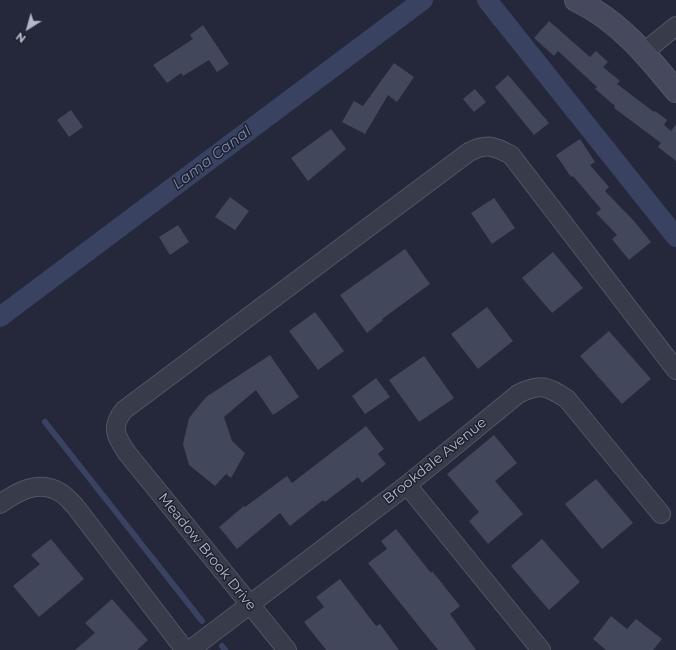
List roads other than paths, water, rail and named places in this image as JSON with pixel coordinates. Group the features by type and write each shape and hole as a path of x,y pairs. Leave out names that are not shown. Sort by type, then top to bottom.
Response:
{"street":[{"path":"576,0 594,8 619,28 644,52 676,91"},
{"path":"644,52 676,26"},
{"name":"Meadow Brook Drive","path":"287,650 127,453 118,440 116,432 119,416 124,410 469,152 486,146 494,146 511,154 676,370"},
{"name":"Brookdale Avenue","path":"190,650 407,485 518,394 539,386 549,388 568,398 661,514"},
{"path":"407,485 541,650"},
{"path":"0,504 21,491 35,486 49,487 61,493 75,506 185,650"}],"waterway":[{"name":"Lama Canal","path":"0,317 423,0"},
{"path":"487,0 676,237"},
{"path":"45,422 202,621"},
{"path":"222,646 225,650"}]}
